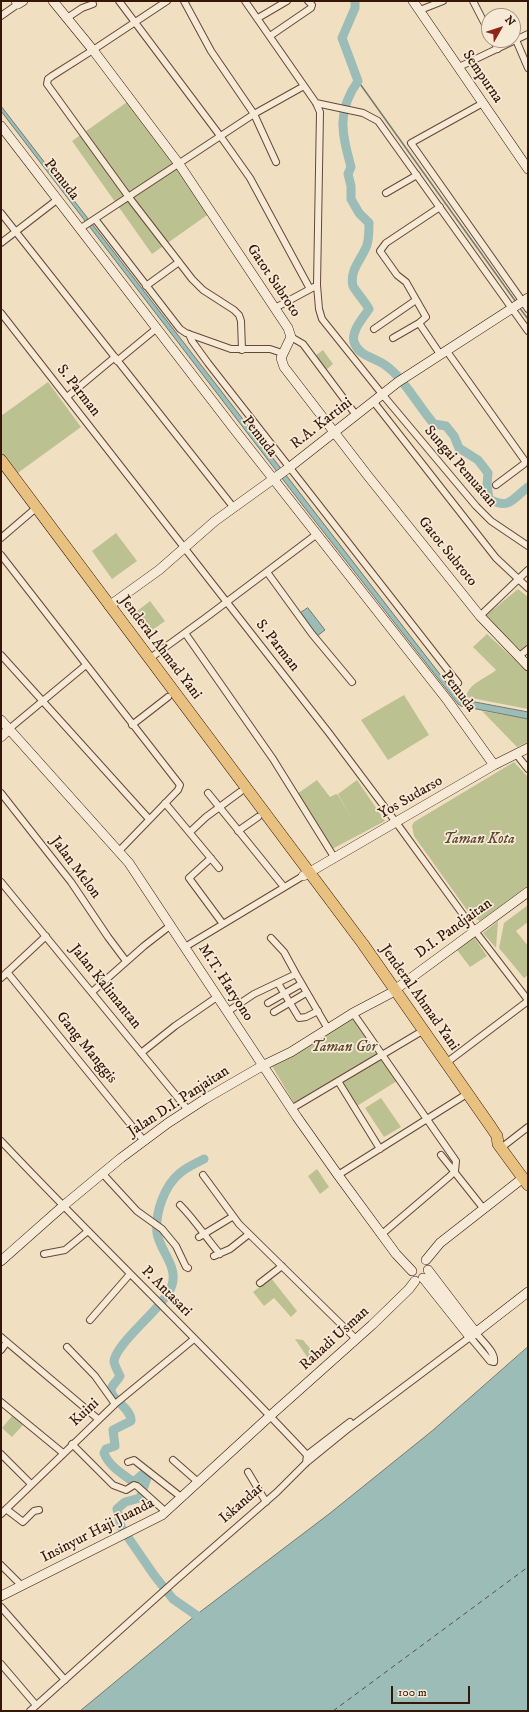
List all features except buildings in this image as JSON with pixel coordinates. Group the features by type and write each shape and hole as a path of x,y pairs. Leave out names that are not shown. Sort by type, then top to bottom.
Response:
{"highway":[{"name":"Jenderal Ahmad Yani","path":"1,460 33,510 168,697 258,817 294,858"},
{"name":"Jenderal Ahmad Yani","path":"1,472 109,606 294,858"},
{"path":"294,858 306,874"},
{"name":"Jenderal Ahmad Yani","path":"306,874 319,897 394,991"},
{"name":"Jenderal Ahmad Yani","path":"306,874 446,1063 497,1136 500,1146"},
{"name":"Jenderal Ahmad Yani","path":"422,1031 462,1097 491,1140 500,1146 526,1179"}],"street":[{"name":"Gatot Subroto","path":"53,1 93,50 178,164 288,328 291,337 282,353 282,362 284,366 334,433 480,616 528,666"},
{"path":"119,1 221,137 253,183 310,289"},
{"path":"167,1 49,77 47,84 128,196 179,262 199,286 239,315 241,320 242,350"},
{"path":"184,1 211,51 254,114 276,162"},
{"path":"246,1 316,103 369,115 378,121 440,207 521,304"},
{"path":"258,18 287,1"},
{"path":"270,36 311,8 312,5 308,1"},
{"name":"Sempurna","path":"413,1 528,169"},
{"path":"420,10 443,1"},
{"path":"473,1 481,16"},
{"path":"1,16 19,2"},
{"path":"67,18 82,8 93,4"},
{"path":"519,48 528,68"},
{"path":"459,68 498,49"},
{"path":"282,353 270,349 242,350 228,348 189,334 180,329 146,286 88,223 254,114 304,86"},
{"name":"Sungai Pemuatan","path":"316,103 320,112 317,286 319,308 325,324 481,512 491,521 528,546"},
{"path":"483,103 411,143 521,304 528,330"},
{"name":"Pemuda","path":"1,126 58,199 88,223 157,328 448,701 494,765"},
{"path":"386,193 417,175"},
{"path":"1,243 58,199"},
{"path":"393,338 419,323 426,317 406,282 397,275 383,256 381,249 386,243 440,207"},
{"path":"1,213 234,508"},
{"path":"146,286 179,262"},
{"path":"275,308 317,286"},
{"path":"374,329 416,300"},
{"name":"R.A. Kartini","path":"109,606 154,574 234,508 334,433 406,376 521,304"},
{"name":"S. Parman","path":"1,313 397,823 475,931 528,1000"},
{"path":"419,323 443,352 525,461 524,464 496,485"},
{"path":"67,397 157,328"},
{"path":"189,334 192,341 208,364 458,683"},
{"path":"291,337 303,344 356,415"},
{"path":"373,401 496,558 518,581 528,588"},
{"path":"1,538 33,510"},
{"path":"149,659 317,534"},
{"path":"1,555 180,785 178,790 119,851"},
{"path":"480,616 528,570"},
{"path":"267,572 312,634 352,682"},
{"path":"185,633 273,759 334,857"},
{"path":"518,657 528,649"},
{"path":"1,655 149,819"},
{"path":"1,737 86,665"},
{"path":"132,725 168,697"},
{"name":"M.T. Haryono","path":"1,720 119,851 171,925 291,1109 382,1234 412,1271"},
{"name":"Yos Sudarso","path":"185,947 334,857 397,823 494,765 528,748"},
{"path":"516,754 528,769"},
{"path":"190,832 219,807 240,792"},
{"name":"Jalan Melon","path":"1,793 71,882 126,961"},
{"path":"208,793 284,887"},
{"path":"165,803 219,868"},
{"path":"238,831 258,817"},
{"path":"211,858 189,878 223,924"},
{"name":"Jalan Kalimantan","path":"1,882 188,1110"},
{"name":"D.I. Pandjaitan","path":"394,991 528,892"},
{"path":"92,992 126,961 171,925"},
{"path":"3,975 46,936"},
{"path":"271,938 284,952 306,993 328,1029"},
{"path":"227,1012 254,994 296,974"},
{"name":"Gang Manggis","path":"3,975 144,1140"},
{"path":"278,983 299,1018 306,1018 318,1011"},
{"path":"268,1003 301,984"},
{"name":"Jalan D.I. Panjaitan","path":"1,1261 102,1173 144,1140 188,1110 262,1066 291,1052 353,1013 394,991"},
{"path":"274,1012 306,993"},
{"path":"141,1052 217,997"},
{"path":"446,1063 528,1000"},
{"path":"353,1013 454,1156 457,1165 455,1171 382,1234"},
{"path":"291,1109 422,1031"},
{"path":"338,1082 380,1149"},
{"path":"338,1175 462,1097"},
{"path":"500,1146 528,1127"},
{"name":"P. Antasari","path":"1,1141 307,1455"},
{"path":"440,1155 455,1171 483,1208"},
{"path":"102,1173 137,1211 157,1226 176,1246 186,1267 188,1268"},
{"path":"203,1175 232,1217 356,1339"},
{"path":"422,1276 413,1277 412,1271 420,1262 426,1260 440,1243 483,1208 526,1179"},
{"path":"180,1205 204,1233 217,1255 230,1249 249,1234"},
{"path":"198,1237 232,1217"},
{"path":"44,1254 65,1250 88,1231"},
{"path":"422,1276 428,1264 426,1260"},
{"path":"260,1283 282,1266"},
{"path":"90,1320 130,1274"},
{"path":"422,1276 474,1332"},
{"name":"Rahadi Usman","path":"270,1416 356,1339 422,1276"},
{"name":"Iskandar","path":"307,1455 528,1292"},
{"name":"Iskandar","path":"30,1711 266,1502 306,1463 355,1423 474,1332"},
{"path":"1,1337 98,1419"},
{"name":"Kuini","path":"3,1511 117,1401 194,1339"},
{"path":"1,1350 7,1342"},
{"path":"67,1348 117,1401"},
{"path":"1,1402 63,1453"},
{"name":"Insinyur Haji Juanda","path":"1,1596 157,1518 166,1512 270,1416"},
{"path":"72,1444 116,1487 126,1490 136,1485 166,1512"},
{"path":"1,1454 31,1484"},
{"path":"306,1463 307,1455"},
{"path":"128,1462 134,1460 182,1497"},
{"path":"173,1460 198,1482"},
{"path":"248,1472 266,1502"},
{"path":"3,1511 23,1522 34,1511 39,1510"},
{"path":"1,1565 21,1585"},
{"path":"1,1607 65,1680"},
{"path":"1,1664 36,1705"}],"green space":[{"path":"130,100 210,213 152,254 72,141"},
{"path":"323,350 333,364 326,370 315,356"},
{"path":"48,382 81,427 15,475 1,456 1,416"},
{"path":"116,533 137,561 112,579 92,551"},
{"path":"518,589 528,597 528,645 519,652 484,617"},
{"path":"150,601 165,621 151,631 136,612"},
{"path":"487,634 528,672 528,709 466,697 470,688 496,670 473,647"},
{"path":"404,695 429,735 388,760 361,720"},
{"path":"482,711 528,719 528,742 517,747"},
{"name":"Taman Kota","path":"514,762 528,777 528,888 480,921 472,917 414,836 412,826 414,822"},
{"path":"317,780 330,797 336,794 338,795 351,818 338,794 357,780 385,821 332,849 297,794"},
{"path":"528,905 528,922 516,931 528,946 528,975 524,978 499,948 504,923"},
{"path":"498,921 496,948 483,933"},
{"path":"474,937 487,956 470,967 457,950"},
{"name":"Taman Gor","path":"353,1016 377,1055 294,1103 272,1066"},
{"path":"383,1059 397,1081 357,1106 343,1082"},
{"path":"381,1098 401,1127 384,1137 365,1108"},
{"path":"317,1169 329,1187 320,1194 308,1176"},
{"path":"271,1278 297,1311 291,1317 274,1298 264,1306 253,1292"},
{"path":"295,1339 303,1340 319,1359 312,1364"},
{"path":"12,1416 23,1425 12,1437 2,1428"}],"water":[{"path":"1,106 459,699 528,712 528,719 461,706 458,704 304,507 1,111"},
{"path":"308,608 325,630 317,636 299,614"},
{"path":"528,1347 528,1711 80,1711 196,1615 329,1514 432,1431"}],"waterway":[{"path":"355,1 355,8 342,38 358,81 346,103 343,133 351,167 348,174 351,186 351,199 359,213 369,223 369,237 367,245 354,270 352,280 353,286 369,309 354,333 354,342 356,347 363,354 381,362 392,370 434,424 446,426 454,436 459,448 478,460 488,473 487,485 489,499 502,503 510,502 528,487"},
{"path":"358,81 516,302"},
{"path":"519,307 528,319"},
{"path":"204,1159 192,1165 174,1178 162,1200 159,1209 157,1233 173,1271 172,1285 168,1294 122,1345 116,1354 114,1362 120,1376 112,1387 111,1391 116,1399 128,1411 131,1421 113,1430 115,1446 106,1449 104,1453 112,1465 132,1481 145,1474 147,1478 140,1498 125,1502 117,1509 121,1527 154,1575 173,1599 196,1615 204,1624"}],"ferry route":[{"path":"333,1711 528,1567"}]}
